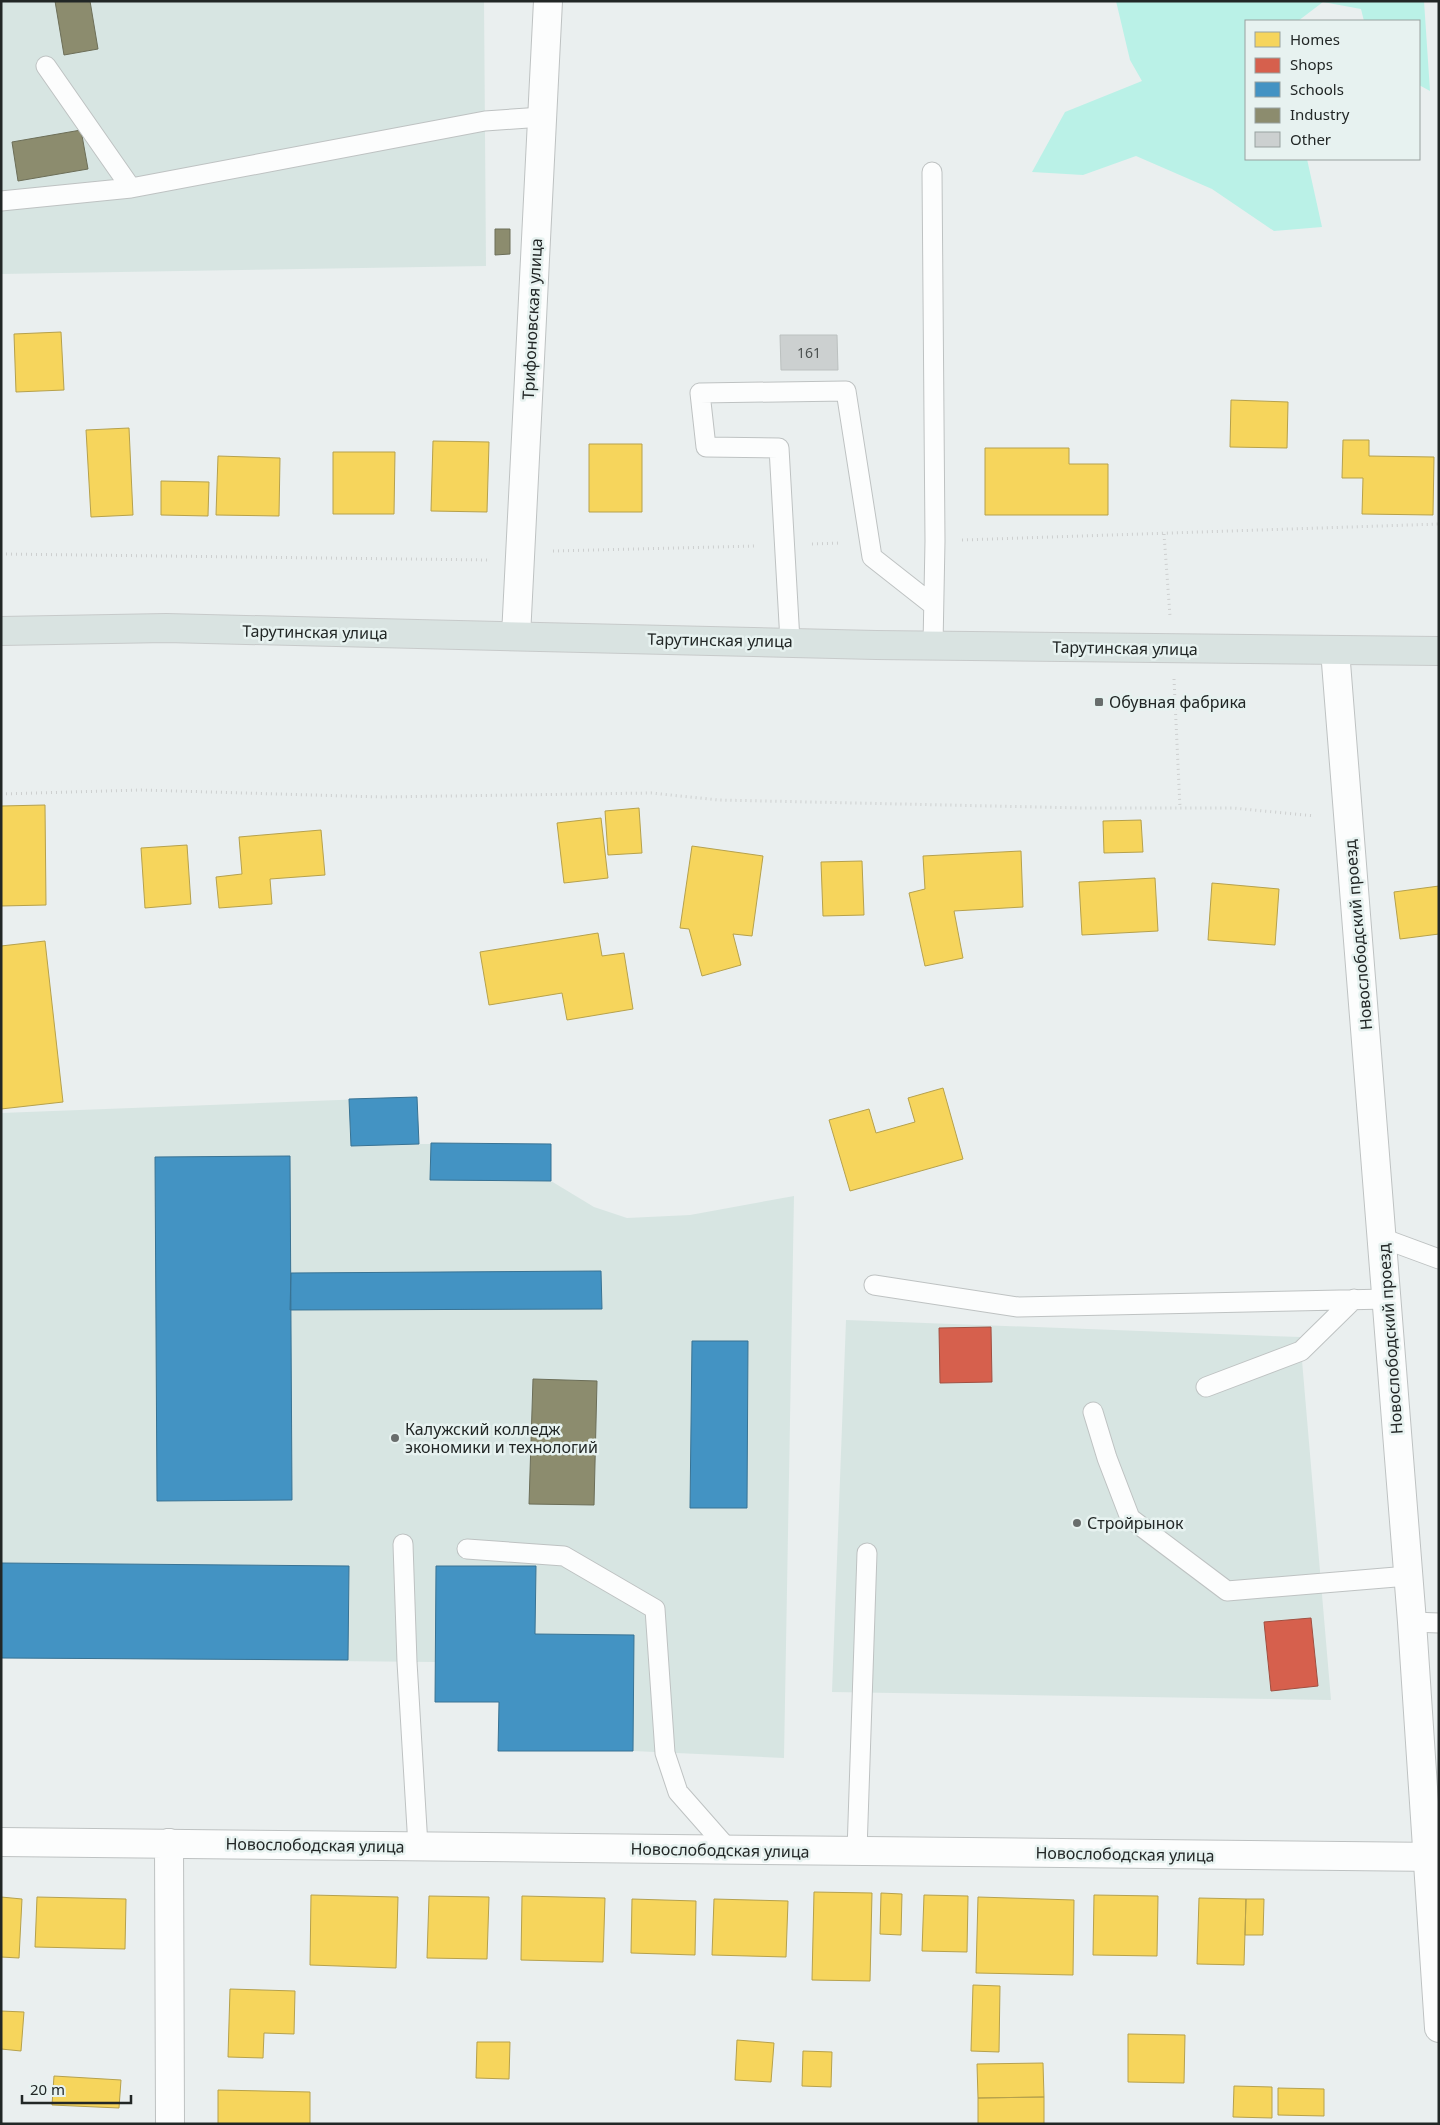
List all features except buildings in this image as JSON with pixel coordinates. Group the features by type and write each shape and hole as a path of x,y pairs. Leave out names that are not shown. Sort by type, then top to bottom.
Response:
{"main road":[{"name":"Тарутинская улица","path":"1,631 166,628 933,645 1439,651"}],"street":[{"name":"Трифоновская улица","path":"516,636 548,1"},
{"name":"Новослободский проезд","path":"1335,650 1408,1576 1434,1857 1439,2028"},
{"name":"Новослободская улица","path":"1,1842 1434,1857"},
{"path":"169,1844 170,2124"}],"lane":[{"path":"46,66 131,188"},
{"path":"1,201 131,188 485,121 542,118"},
{"path":"932,172 935,541 933,645"},
{"path":"790,641 779,448 706,447 700,393 846,391 872,557 933,605"},
{"path":"1382,1238 1439,1259"},
{"path":"874,1285 1018,1307 1387,1299"},
{"path":"1206,1387 1301,1351 1354,1299"},
{"path":"1093,1412 1107,1458 1130,1518 1226,1591 1408,1576"},
{"path":"403,1544 407,1662 418,1846"},
{"path":"467,1549 564,1556 655,1609 665,1753 678,1792 729,1850"},
{"path":"857,1851 867,1553"},
{"path":"1412,1622 1439,1623"}],"path":[{"path":"1164,534 1439,524"},
{"path":"1,554 520,561"},
{"path":"1174,712 1180,808"},
{"path":"1,794 141,790 382,798 651,793 719,800 1073,808 1233,808 1320,817"}],"shaded area":[{"path":"1,1 484,1 486,266 1,274"},
{"name":"Калужский колледж экономики и технологий","path":"417,1097 419,1144 551,1144 551,1181 594,1207 627,1218 690,1215 794,1196 784,1758 633,1751 498,1751 499,1702 435,1702 435,1662 1,1658 1,1113"},
{"name":"Стройрынок","path":"846,1320 1300,1337 1331,1700 832,1692"}],"green space":[{"path":"1116,1 1424,1 1430,91 1420,86 1420,20 1364,20 1361,9 1323,2 1299,20 1245,20 1245,160 1307,160 1322,227 1274,231 1212,189 1136,156 1083,175 1032,172 1065,112 1142,81 1130,60"}],"place":[{"name":"Обувная фабрика","path":"1099,702"},
{"name":"Калужский колледж экономики и технологий","path":"395,1438"},
{"name":"Стройрынок","path":"1077,1523"}]}
